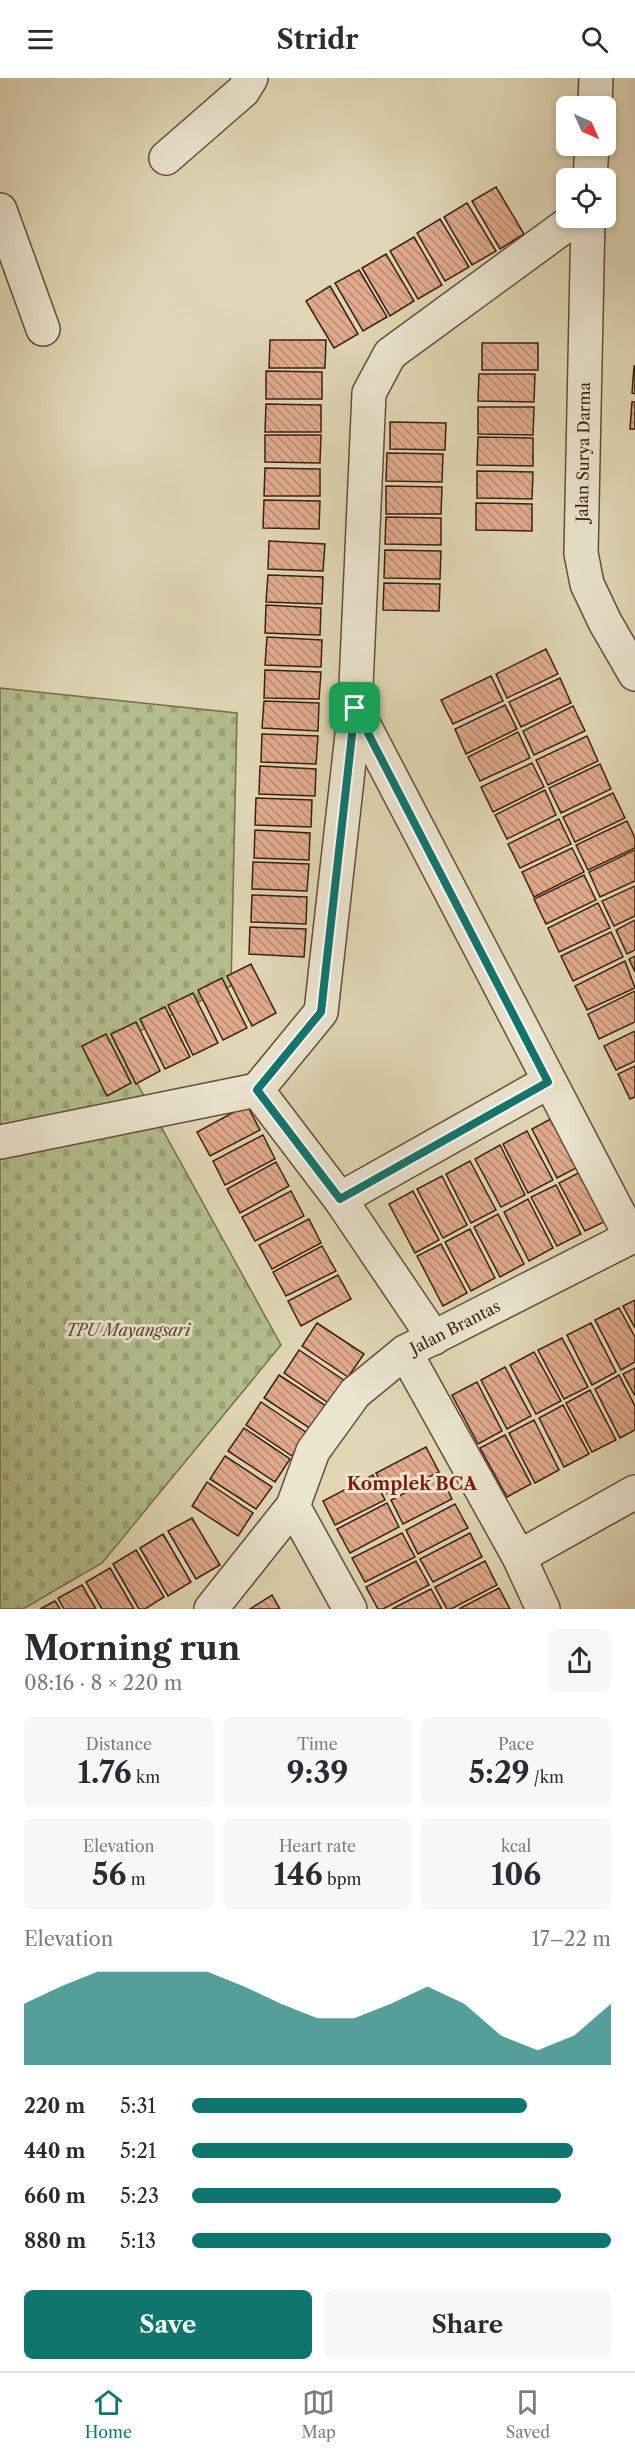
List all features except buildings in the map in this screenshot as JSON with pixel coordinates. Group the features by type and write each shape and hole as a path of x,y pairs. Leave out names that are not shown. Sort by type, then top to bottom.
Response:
{"street":[{"path":"166,158 243,91 251,78"},
{"path":"595,96 596,78"},
{"path":"0,210 43,329"},
{"path":"0,1142 257,1090 321,1012 355,708 369,393 390,354 562,228"},
{"name":"Jalan Surya Darma","path":"588,228 581,553 587,584 605,622 635,674"},
{"path":"355,708 548,1082 633,1236"},
{"path":"340,1199 548,1082"},
{"path":"257,1090 340,1199 434,1338"},
{"name":"Jalan Brantas","path":"211,1609 294,1506 313,1451 355,1394 405,1352 633,1236"},
{"path":"405,1352 519,1557 543,1609"},
{"path":"519,1557 635,1492"},
{"path":"294,1506 350,1609"}],"green space":[{"name":"TPU Mayangsari","path":"0,688 237,713 231,986 115,1043 281,1345 102,1563 23,1609 0,1609"}],"district":[{"name":"Komplek BCA","path":"412,1484"}],"route":[{"path":"355,708 548,1082 340,1199 257,1090 321,1012 355,708"}]}
